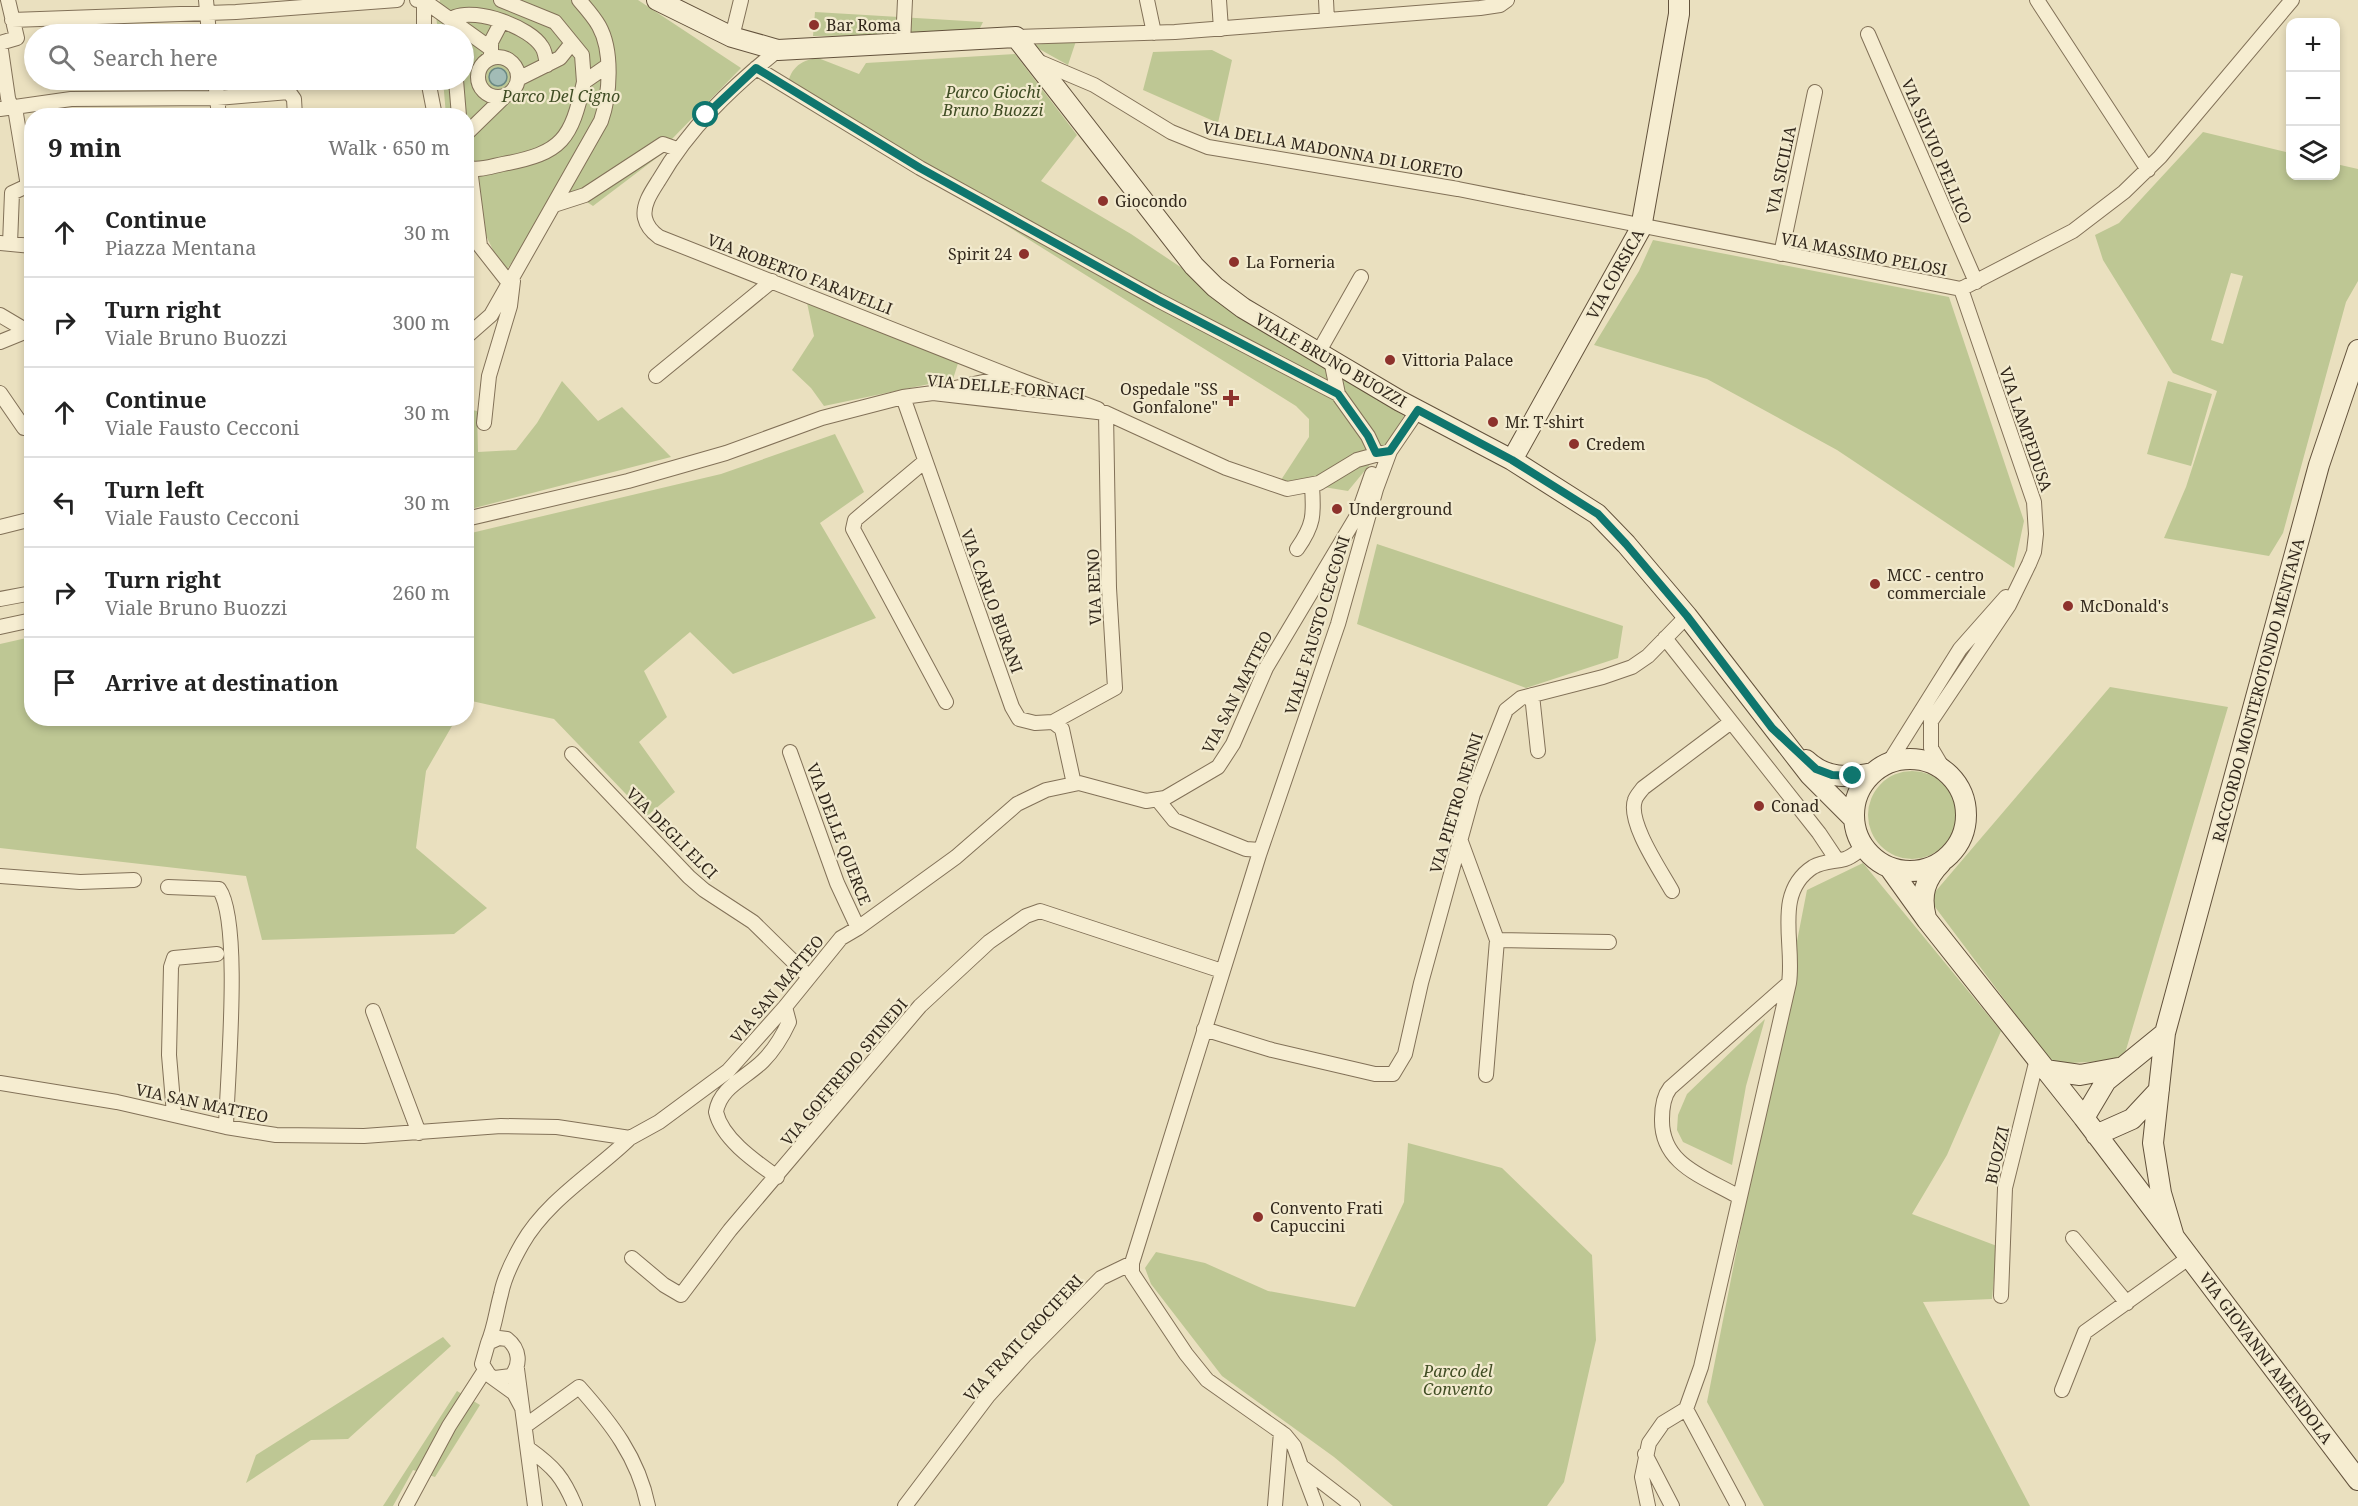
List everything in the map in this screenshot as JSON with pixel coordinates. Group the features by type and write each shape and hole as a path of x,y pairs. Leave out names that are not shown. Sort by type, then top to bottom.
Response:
{"main road":[{"path":"657,0 732,37 778,50 1016,37"},
{"name":"VIA CORSICA","path":"1512,460 1641,228 1679,14 1679,0"},
{"name":"VIALE BRUNO BUOZZI","path":"1016,37 1181,249 1201,273 1230,299 1324,357 1512,460 1598,514 1687,616 1815,782 1854,819"},
{"name":"RACCORDO MONTEROTONDO MENTANA","path":"2174,1237 2160,1193 2154,1160 2154,1124 2165,1033 2319,465 2358,350"},
{"name":"VIALE BRUNO BUOZZI","path":"1772,728 1811,765 1824,773 1845,777 1881,769"},
{"path":"1927,920 1923,900 1925,883 1958,844 1966,823 1962,794 1944,770 1926,762 1907,759 1881,769 1863,786 1856,802 1854,819 1864,847 1875,859 1889,867 1917,871 1943,861"},
{"name":"VIA GIOVANNI AMENDOLA","path":"1889,867 1927,920 2084,1118 2358,1480"},
{"path":"2084,1118 2095,1096 2121,1067 2165,1033"},
{"path":"2041,1064 2080,1075 2101,1073 2121,1067"},
{"path":"2096,1135 2132,1119 2159,1090"}],"street":[{"path":"12,20 206,6 236,12 279,4 397,0"},
{"path":"417,0 423,0 458,24"},
{"path":"423,0 424,24"},
{"path":"474,167 537,156 563,141 575,122 584,82 582,55 555,22 501,0"},
{"path":"474,330 491,315 602,121 610,90 600,27 579,0"},
{"path":"732,37 741,0"},
{"path":"903,43 905,0"},
{"path":"1147,0 1154,33"},
{"path":"1219,0 1221,29"},
{"path":"1326,0 1327,20"},
{"path":"2037,0 2148,170"},
{"name":"VIA MASSIMO PELOSI","path":"1641,228 1961,289 2073,231 2116,200 2148,170 2292,0"},
{"path":"6,1 17,38 0,46 10,105 15,108 24,161"},
{"path":"1016,37 1221,29 1327,20 1412,6 1502,2"},
{"path":"206,6 207,24"},
{"path":"453,24 453,20 461,14 473,14 515,26 543,48 547,65"},
{"path":"502,21 493,34 491,53 481,67 478,81 485,93 497,98 504,97"},
{"name":"VIA SILVIO PELLICO","path":"1868,33 1976,282"},
{"path":"474,38 491,53 510,61 518,72 514,90 474,126"},
{"path":"518,79 566,53 572,43"},
{"path":"554,205 585,195 663,144 677,148 729,92 778,50"},
{"name":"VIA DELLA MADONNA DI LORETO","path":"1035,60 1094,85 1164,129 1208,147 1448,188 1641,228"},
{"path":"584,82 607,66"},
{"name":"VIALE BRUNO BUOZZI","path":"756,68 920,168 1158,300 1338,394"},
{"path":"216,90 218,108"},
{"path":"431,90 434,108"},
{"path":"457,90 458,108"},
{"path":"0,110 71,99 217,98 289,92 294,99 295,108"},
{"name":"VIA SICILIA","path":"1781,254 1815,92"},
{"name":"VIA ROBERTO FARAVELLI","path":"677,148 647,200 645,217 650,230 659,237 972,358 1023,381 1079,400 1107,413"},
{"path":"24,186 6,194 5,244 24,245"},
{"path":"474,203 480,246 511,280 510,306 489,376 484,423"},
{"path":"1361,276 1324,357 1338,394 1368,436 1383,452"},
{"path":"656,376 772,281"},
{"name":"VIA LAMPEDUSA","path":"1944,770 1936,759 1930,741 1933,717 2009,605 2034,552 2036,519 2034,502 1961,289"},
{"path":"0,315 24,328"},
{"path":"0,342 24,333"},
{"path":"962,385 969,372 972,358"},
{"path":"933,393 962,385 1023,381"},
{"path":"0,393 24,428"},
{"name":"VIA DELLE FORNACI","path":"474,517 639,478 726,453 822,418 903,397 933,393 1107,413 1273,486 1294,490 1312,486 1333,477 1357,460 1383,452"},
{"name":"VIA CARLO BURANI","path":"903,397 1012,707 1020,719 1035,723 1053,722"},
{"name":"VIALE FAUSTO CECCONI","path":"1132,1263 1259,852 1338,624 1383,452 1418,410"},
{"name":"VIA RENO","path":"1053,722 1115,688 1109,588 1107,413"},
{"path":"1357,460 1368,464 1376,476"},
{"path":"924,462 855,519 853,529 946,702"},
{"name":"VIA SAN MATTEO","path":"0,1083 45,1088 226,1127 304,1137 532,1126 630,1138 659,1122 718,1079 754,1044 841,938 956,857 1017,804 1046,790 1079,783 1146,801 1165,798 1195,783 1218,767 1233,744 1266,668 1358,514 1376,476"},
{"path":"1297,549 1308,534 1314,518 1312,486"},
{"path":"0,527 24,521"},
{"name":"VIA LAMPEDUSA","path":"1881,769 1959,649 2021,580"},
{"path":"0,599 24,594"},
{"name":"VIA PIETRO NENNI","path":"1204,1029 1272,1050 1375,1074 1393,1074 1405,1054 1421,983 1460,839 1473,794 1500,720 1512,703 1532,695 1619,672 1642,660 1687,616"},
{"path":"0,627 24,622"},
{"path":"1665,638 1820,833 1837,860"},
{"path":"1532,695 1538,750"},
{"path":"1053,722 1062,729 1074,784"},
{"path":"1672,891 1643,840 1634,814 1635,800 1643,788 1731,722"},
{"name":"VIA DELLE QUERCE","path":"790,752 837,883 858,928"},
{"name":"VIA DEGLI ELCI","path":"572,754 689,877 753,922 808,976"},
{"path":"1157,799 1174,820 1259,852"},
{"path":"1460,839 1497,940 1486,1076"},
{"path":"1648,1506 1642,1477 1645,1454 1659,1427 1686,1408 1701,1367 1789,983 1791,966 1788,902 1793,887 1810,869 1820,863 1844,860 1864,847"},
{"path":"0,876 80,882 134,880"},
{"path":"168,887 219,889 226,898 232,946 226,1127"},
{"name":"VIA GOFFREDO SPINEDI","path":"632,1258 664,1285 681,1295 730,1230 920,1006 989,942 1026,916 1040,911 1222,972"},
{"path":"1497,940 1609,942"},
{"path":"174,1114 169,1055 171,967 174,958 217,954"},
{"path":"1739,1197 1680,1163 1670,1153 1662,1135 1663,1100 1670,1088 1789,983"},
{"path":"777,1177 754,1160 722,1128 716,1112 722,1096 763,1060 784,1032 789,1022 785,1007"},
{"path":"373,1011 419,1133"},
{"name":"BUOZZI","path":"2001,1296 2005,1188 2041,1064"},
{"path":"522,1408 514,1393 490,1374 482,1357 497,1319 500,1295 522,1243 543,1217 567,1191 594,1171 630,1138"},
{"path":"2073,1238 2127,1303"},
{"path":"2062,1390 2085,1332 2190,1257"},
{"path":"1132,1263 1132,1274 1201,1373 1221,1391 1281,1432 1294,1446 1316,1506"},
{"name":"VIA FRATI CROCIFERI","path":"905,1506 988,1396 1025,1355 1101,1278 1132,1263"},
{"path":"500,1295 502,1317 517,1354 535,1506"},
{"path":"488,1343 499,1338 511,1342"},
{"path":"490,1374 511,1376 517,1369"},
{"path":"406,1506 449,1426 490,1374"},
{"path":"525,1426 579,1387 631,1453 642,1480 648,1506"},
{"path":"1686,1408 1738,1506"},
{"path":"1275,1506 1281,1432"},
{"path":"529,1449 548,1461 558,1472 575,1506"},
{"path":"1645,1454 1672,1506"},
{"path":"1301,1466 1353,1506"}],"green space":[{"name":"Parco Del Cigno","path":"440,0 638,0 741,68 672,139 591,191 554,205 507,269 503,268 490,243 474,202 474,108 445,108 444,90 474,90 474,24 437,24 436,14"},
{"path":"815,12 983,22 977,34 813,36"},
{"path":"1076,41 1068,65 1032,45"},
{"path":"1212,50 1232,60 1218,123 1143,90 1153,52"},
{"name":"Parco Giochi Bruno Buozzi","path":"1015,54 1077,135 1041,181 1131,234 1404,416 1386,445 1348,491 1281,480 1309,437 1309,419 1296,406 787,89 790,76 796,67 811,59 818,58 859,74 866,63"},
{"path":"2203,132 2286,152 2286,180 2340,180 2340,165 2358,169 2358,281 2346,302 2283,533 2269,556 2164,538 2186,487 2217,391 2173,373 2103,260 2095,235 2119,223","holes":["2231,273 2243,276 2223,344 2211,340"]},
{"path":"663,147 663,153 593,206 584,200"},
{"path":"1653,240 1949,297 2024,521 2014,568 1837,450 1707,379 1594,345 1639,271"},
{"path":"806,298 960,357 953,379 824,406 811,388 792,370 814,336"},
{"path":"562,381 598,421 622,407 671,457 474,508 474,410 477,411 478,452 516,450 537,423"},
{"path":"2168,381 2212,394 2191,466 2147,454"},
{"path":"835,434 864,492 820,523 876,618 733,674 690,632 644,671 667,717 639,742 675,792 647,816 554,719 474,702 474,532 721,474"},
{"path":"1377,544 1623,626 1618,658 1526,688 1357,624"},
{"path":"24,639 24,726 452,726 426,771 416,848 487,908 454,934 262,940 246,876 0,848 0,644"},
{"path":"2110,687 2228,707 2123,1060 2053,1064 1929,899"},
{"path":"1912,771 1929,775 1943,784 1952,798 1956,815 1952,832 1943,846 1929,855 1912,859 1895,855 1881,846 1872,832 1868,815 1872,798 1881,784 1895,775"},
{"path":"1863,863 2001,1031 1947,1155 1912,1214 1997,1246 1992,1299 1923,1302 2030,1506 1764,1506 1707,1402 1807,890"},
{"path":"1765,1019 1746,1086 1732,1165 1683,1142 1677,1130 1678,1115 1687,1094"},
{"name":"Parco del Convento","path":"1408,1143 1502,1168 1592,1255 1596,1340 1564,1482 1547,1506 1393,1506 1334,1457 1222,1376 1151,1284 1145,1268 1156,1252 1205,1263 1268,1291 1355,1307 1404,1202"},
{"path":"443,1337 451,1346 348,1439 311,1440 246,1483 256,1455"},
{"path":"457,1391 480,1405 435,1477 413,1470 393,1506 383,1506"}],"water":[{"path":"498,68 504,71 507,77 504,83 498,86 492,83 489,77 492,71"}],"place":[{"name":"Bar Roma","path":"814,25"},
{"name":"Giocondo","path":"1103,201"},
{"name":"Spirit 24","path":"1024,254"},
{"name":"La Forneria","path":"1234,262"},
{"name":"Vittoria Palace","path":"1390,360"},
{"name":"Ospedale \"SS Gonfalone\"","path":"1231,398"},
{"name":"Mr. T-shirt","path":"1493,422"},
{"name":"Credem","path":"1574,444"},
{"name":"Underground","path":"1337,509"},
{"name":"MCC - centro commerciale","path":"1875,584"},
{"name":"McDonald's","path":"2068,606"},
{"name":"Conad","path":"1759,806"},
{"name":"Convento Frati Capuccini","path":"1258,1217"}],"route":[{"path":"706,115 756,68 920,168 1158,300 1338,394 1368,436 1376,453 1390,451 1418,410 1512,460 1575,498 1598,514 1613,529 1687,616 1772,728 1811,765 1824,773 1845,777 1853,776"}]}
